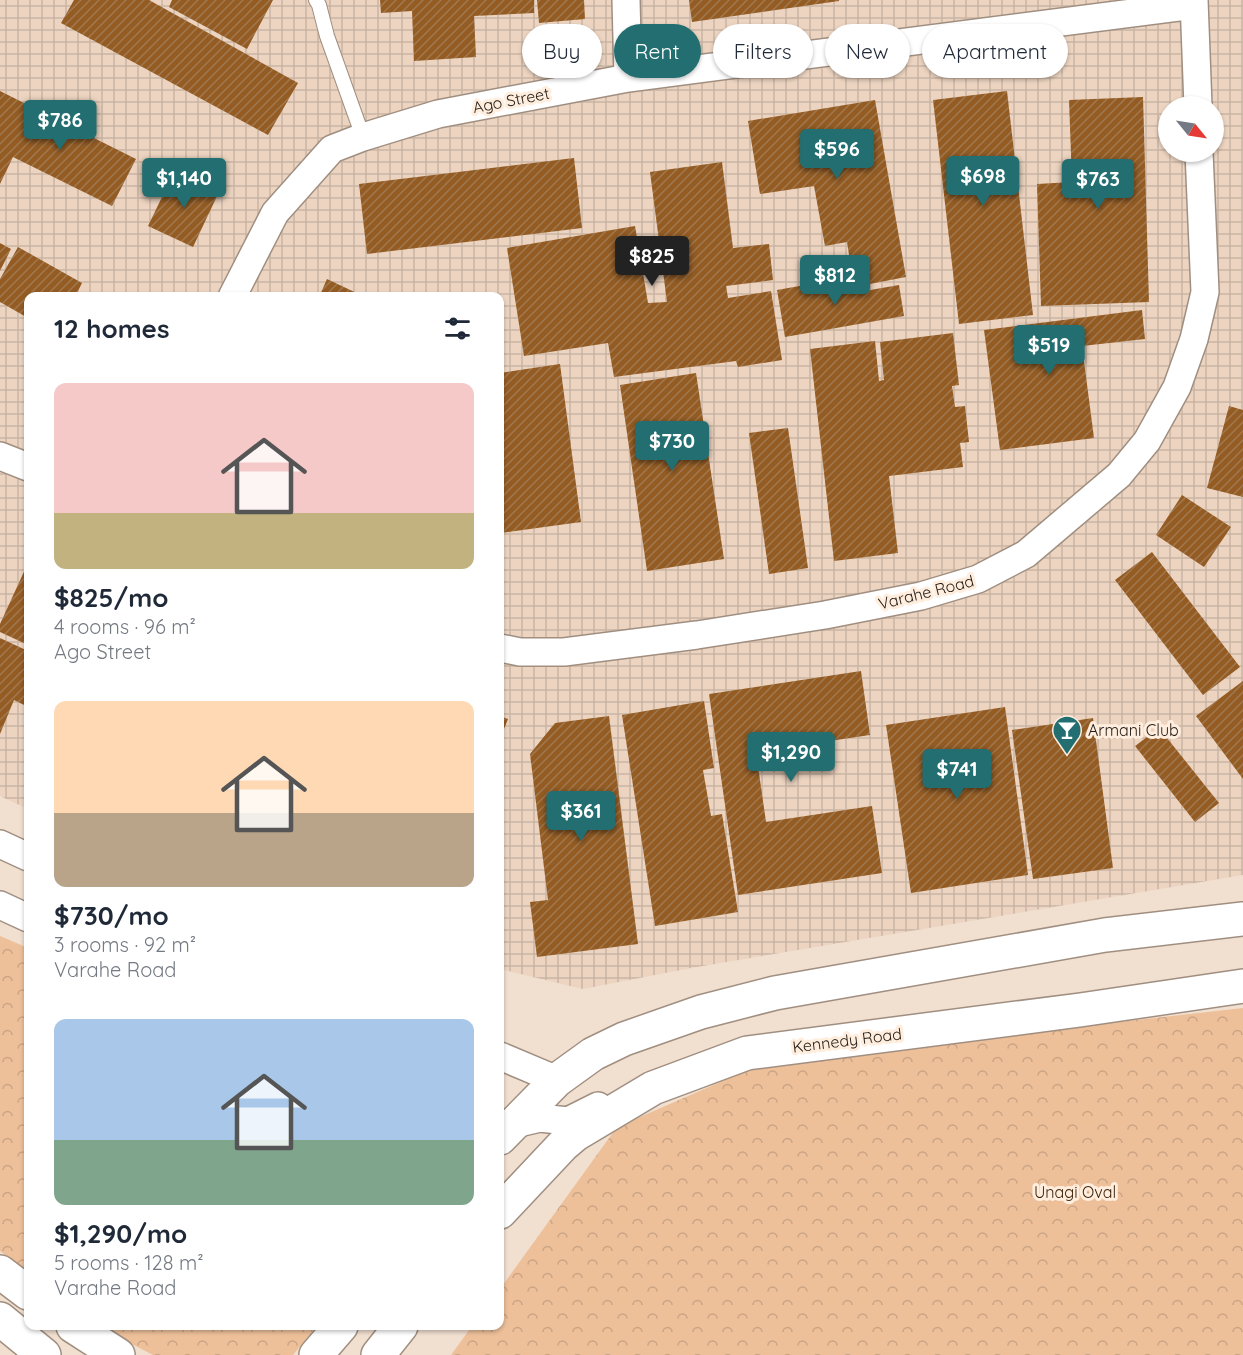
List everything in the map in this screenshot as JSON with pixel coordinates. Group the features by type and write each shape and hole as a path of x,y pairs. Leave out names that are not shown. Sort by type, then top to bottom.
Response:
{"main road":[{"path":"504,1127 557,1080 593,1054 624,1039 701,1012 775,993 1105,935 1243,920"},
{"name":"Kennedy Road","path":"504,1208 562,1145 576,1134 653,1088 747,1053 1080,1010 1243,986"},
{"path":"0,1272 24,1290"},
{"path":"3,1323 44,1355"},
{"path":"79,1330 118,1355"},
{"path":"316,1355 337,1330"},
{"path":"378,1355 398,1330"}],"street":[{"path":"626,0 627,24"},
{"name":"Ago Street","path":"701,68 1194,3"},
{"path":"1194,3 1198,96"},
{"name":"Ago Street","path":"235,292 275,213 332,149 438,114 628,78"},
{"name":"Varahe Road","path":"504,649 520,652 564,652 697,635 825,615 921,596 978,579 1026,554 1119,475 1147,441 1177,387 1194,339 1204,292 1200,162"},
{"path":"0,456 24,465"},
{"path":"0,844 24,854"},
{"path":"0,905 24,916"},
{"path":"504,1058 557,1080"},
{"path":"504,1128 540,1118 568,1121 635,1088 653,1088"}],"lane":[{"path":"316,0 320,5 327,36 363,137"}],"shaded area":[{"path":"0,0 1243,0 1243,875 691,968 583,989 504,970 504,292 24,292 24,807 0,796"}],"green space":[{"path":"0,936 24,946 24,1270 0,1251"},
{"name":"Unagi Oval","path":"1243,1008 1243,1355 451,1355 469,1330 504,1330 504,1283 617,1127 789,1052 1057,1029"},
{"path":"105,1330 314,1330 293,1355 153,1355"}],"building":[{"path":"74,0 149,0 298,83 268,135 61,23"},
{"path":"172,0 273,0 247,49 169,7"},
{"path":"380,0 534,0 534,13 474,16 476,57 414,61 412,11 381,13"},
{"path":"537,0 584,0 585,19 539,23"},
{"path":"689,0 839,0 839,1 692,22"},
{"path":"0,91 136,159 112,206 13,157 0,184"},
{"path":"1007,91 1033,315 959,324 933,100"},
{"path":"1143,97 1149,302 1041,306 1037,184 1072,182 1069,100"},
{"path":"875,100 906,277 854,287 847,242 825,246 814,186 760,194 748,121"},
{"path":"574,158 582,228 367,254 359,184"},
{"path":"722,162 733,248 769,244 773,280 726,286 728,298 771,291 782,360 738,367 736,361 614,377 608,343 524,356 507,248 635,226 648,303 667,302 650,172"},
{"path":"175,170 219,192 193,247 148,226"},
{"path":"0,243 11,249 0,271"},
{"path":"18,247 82,283 78,292 24,292 24,316 0,302 0,279"},
{"path":"850,277 853,293 899,285 904,316 785,337 777,290"},
{"path":"327,279 354,292 321,292"},
{"path":"1142,310 1145,339 1082,346 1094,438 1000,450 984,330"},
{"path":"953,333 959,385 952,386 955,407 965,406 969,442 960,443 963,467 889,476 898,553 834,561 810,349 875,341 879,381 884,380 880,342"},
{"path":"560,364 581,522 504,532 504,372"},
{"path":"696,373 724,559 647,571 620,385"},
{"path":"1229,406 1243,410 1243,497 1207,488"},
{"path":"788,428 808,568 769,574 749,433"},
{"path":"1182,495 1231,527 1204,567 1156,535"},
{"path":"1152,552 1240,667 1203,695 1115,580"},
{"path":"24,572 24,643 0,632 0,624"},
{"path":"0,638 24,649 24,705 14,700 0,734"},
{"path":"861,671 870,735 756,752 766,822 872,806 882,873 738,895 709,694"},
{"path":"1243,681 1243,779 1196,716"},
{"path":"704,701 714,768 703,770 711,816 722,814 738,912 655,926 622,715"},
{"path":"1005,707 1028,875 911,893 886,725"},
{"path":"609,716 638,944 537,957 530,902 548,900 530,754 555,723"},
{"path":"504,718 508,719 504,729"},
{"path":"1093,718 1113,868 1033,879 1012,730"},
{"path":"1159,728 1219,803 1195,822 1135,746"}],"place":[{"name":"Armani Club","path":"1067,756"}]}
